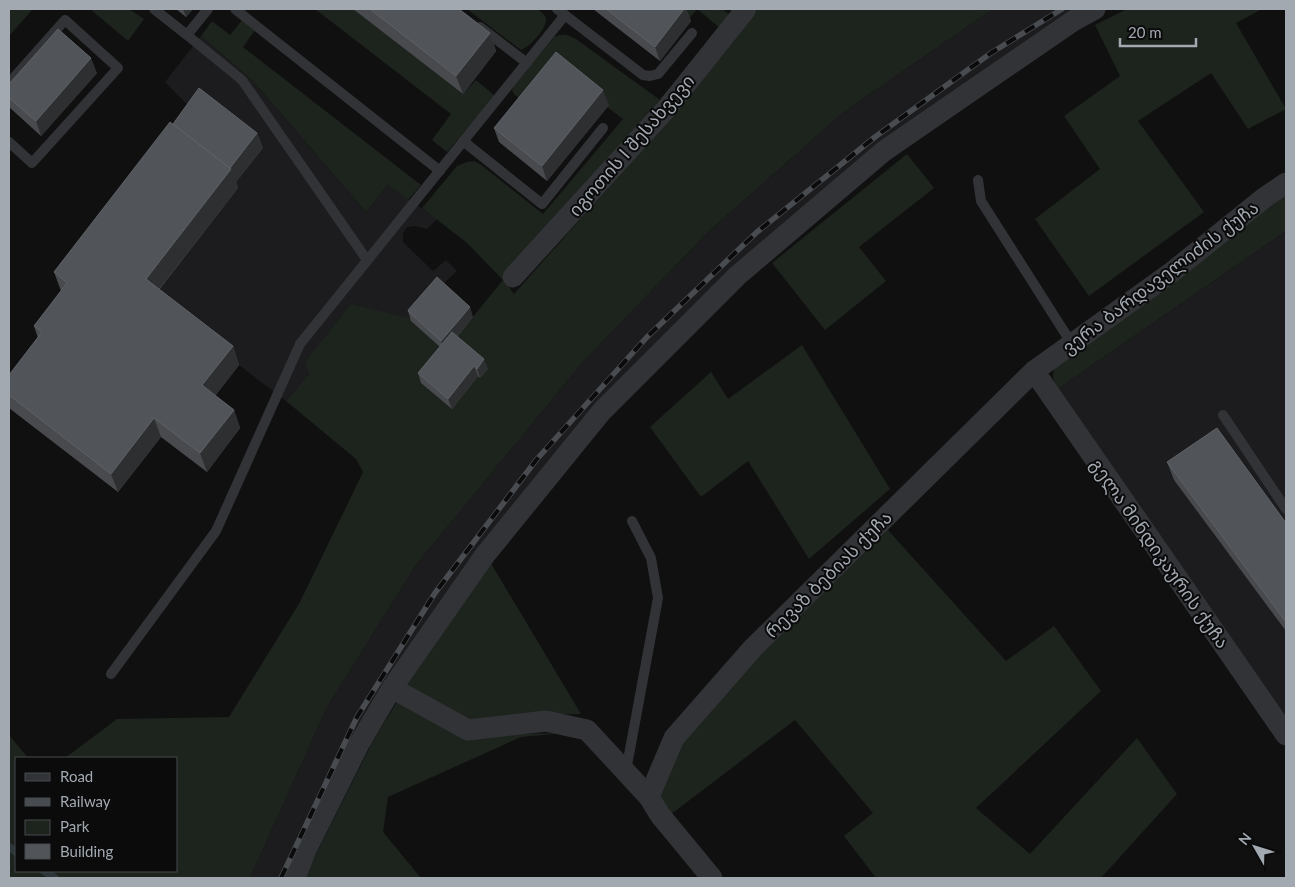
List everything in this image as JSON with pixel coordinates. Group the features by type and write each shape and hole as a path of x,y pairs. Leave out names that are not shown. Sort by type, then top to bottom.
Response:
{"street":[{"name":"იგოთის I შესახვევი","path":"513,277 667,108 746,9"},
{"path":"295,878 306,850 360,744 392,688 485,555 602,411 737,276 884,151 1073,20 1095,9"},
{"name":"ვერა ბარდაველიძის ქუჩა","path":"1034,371 1172,272 1264,198 1286,184"},
{"name":"გელა მინდიკაურის ქუჩა","path":"1034,371 1286,735"},
{"name":"რევაზ ბებიას ქუჩა","path":"649,796 674,738 753,648 1034,371"},
{"path":"392,688 468,730 546,721 587,730 649,796 660,815 712,878"}],"lane":[{"path":"154,9 242,80 368,260"},
{"path":"187,35 208,9"},
{"path":"557,9 643,74 650,76 658,74 692,33"},
{"path":"239,10 440,171"},
{"path":"111,674 216,532 300,344 565,16"},
{"path":"9,83 65,20 118,68 32,163 9,142"},
{"path":"471,21 527,63"},
{"path":"464,141 542,204 603,128"},
{"path":"978,180 981,201 1072,344"},
{"path":"1223,415 1286,509"},
{"path":"626,772 658,598 650,558 632,521"}],"shaded area":[{"path":"993,9 1076,9 881,143 496,528 288,878 250,878 327,707 416,565 582,363 709,231 845,111"},
{"path":"201,36 252,80 366,212 388,185 437,219 427,229 415,226 407,227 403,234 403,242 433,271 446,260 457,271 412,319 309,374 286,401 152,298 237,188 196,114 165,82"},
{"path":"1286,231 1286,718 1056,390"}],"green space":[{"path":"9,9 33,9 9,36"},
{"path":"90,9 129,9 144,19 128,41"},
{"path":"315,9 353,9 463,94 476,80 495,96 447,152 432,140 451,114"},
{"path":"467,9 537,9 542,12 546,22 538,36 521,50"},
{"path":"674,9 697,9 688,20"},
{"path":"697,9 722,9 730,15 720,28"},
{"path":"758,9 993,9 845,111 709,231 582,363 416,565 327,707 250,878 9,878 9,735 27,757 15,757 15,872 178,872 178,757 66,757 117,719 229,717 300,602 363,472 356,459 286,401 309,374 305,362 351,304 412,319 445,351 503,280 467,243 422,208 457,166 474,161 543,214 623,119 607,107 529,105 515,95 512,91 513,87 554,37 565,35 576,39 660,100 504,280 514,294 678,109"},
{"path":"1127,9 1262,9 1236,23 1286,109 1248,129 1211,73 1138,121 1204,212 1089,296 1035,219 1100,169 1064,116 1120,76 1095,25"},
{"path":"243,19 256,29 243,47 421,185 408,200 388,185 366,212 252,80 201,36 212,21 230,35"},
{"path":"907,154 934,188 859,247 886,281 825,330 772,263"},
{"path":"1286,194 1286,231 1056,390 1053,376 1054,369"},
{"path":"802,345 890,489 809,559 748,461 701,497 650,427 711,372 728,399"},
{"path":"888,530 1006,661 1054,626 1101,691 976,808 1030,854 1137,738 1177,794 1101,878 876,878 844,836 873,813 795,720 670,815 658,799 679,747 747,668"},
{"path":"489,560 581,714 539,715 477,723 408,689 405,680"},
{"path":"397,702 510,734 565,733 521,737 388,797 383,832 421,878 304,878 372,743"}],"building":[{"path":"370,9 459,9 490,33 456,76"},
{"path":"606,9 684,9 655,47"},
{"path":"58,29 91,58 36,121 9,98 9,84"},
{"path":"556,52 603,90 542,166 494,128"},
{"path":"199,88 257,133 230,168 173,124"},
{"path":"170,122 231,169 146,279 233,346 202,385 234,410 200,453 154,418 111,474 9,395 9,375 42,332 34,326 67,283 54,272"},
{"path":"437,277 470,307 441,341 408,311"},
{"path":"452,332 484,359 477,369 474,366 448,399 418,373"},
{"path":"1217,428 1286,523 1286,622 1167,462"}],"waterway":[{"path":"9,847 15,851"},
{"path":"46,872 55,878"}],"railway":[{"path":"281,878 357,717 435,593 537,459 647,337 757,232 875,137 991,53 1062,9"}]}
